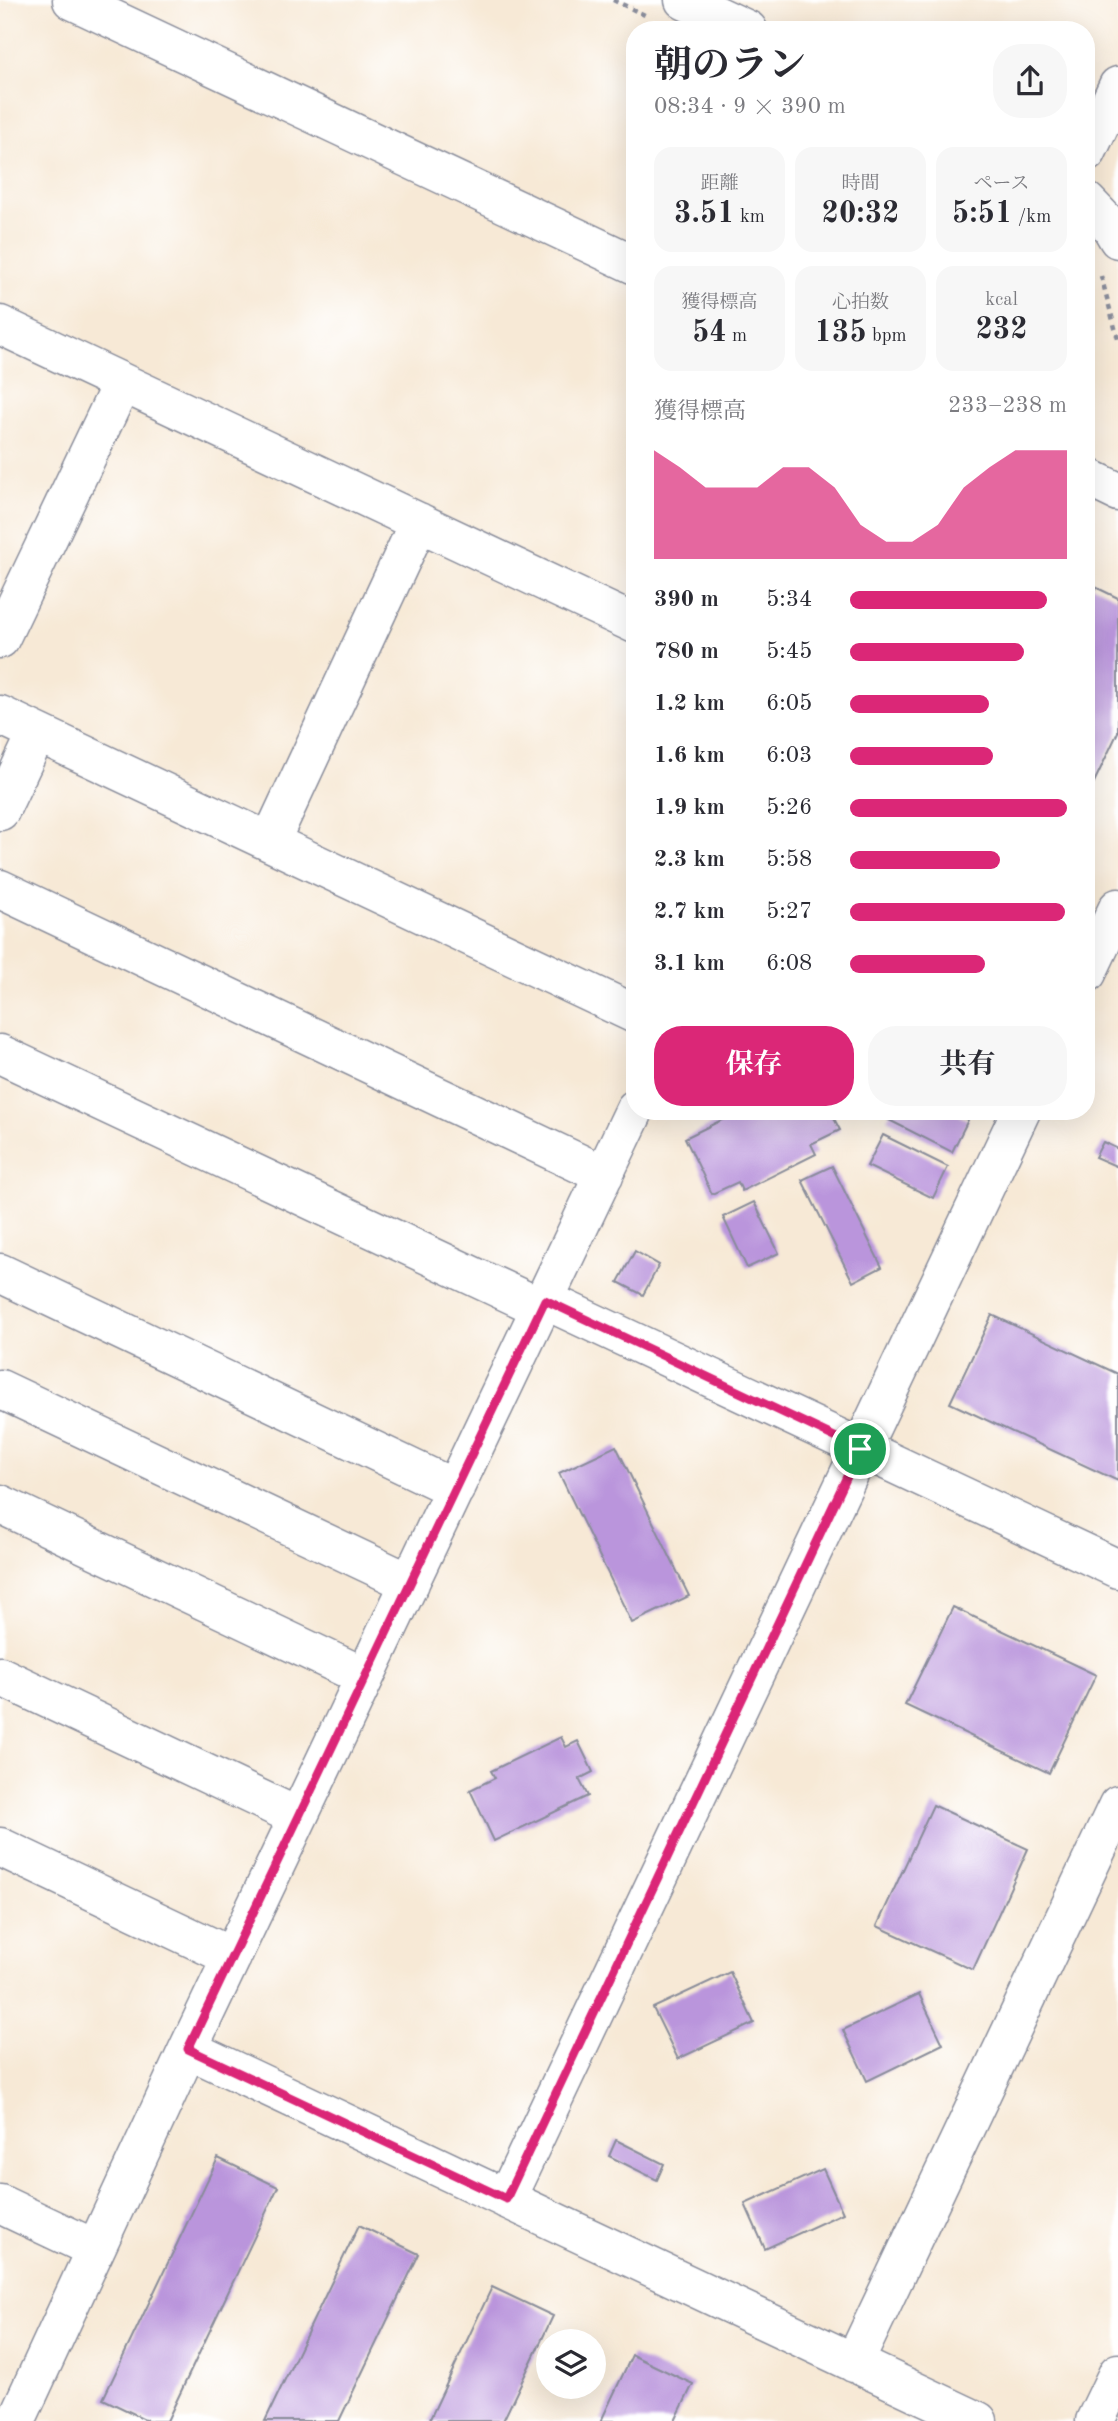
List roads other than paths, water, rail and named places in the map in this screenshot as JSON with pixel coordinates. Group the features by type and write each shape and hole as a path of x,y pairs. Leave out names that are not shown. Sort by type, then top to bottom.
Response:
{"lane":[{"path":"72,0 626,261"},
{"path":"684,0 729,21"},
{"path":"1095,135 1118,86"},
{"path":"1095,210 1118,239"},
{"path":"0,325 626,620"},
{"path":"0,639 122,383"},
{"path":"1095,481 1118,492"},
{"path":"270,842 419,522"},
{"path":"0,715 626,1010"},
{"path":"0,811 37,733"},
{"path":"0,889 604,1175"},
{"path":"1095,956 1118,908"},
{"path":"0,1054 1118,1569"},
{"path":"16,2421 188,2049 630,1120"},
{"path":"506,2199 1017,1120"},
{"path":"0,1273 455,1489"},
{"path":"0,1389 410,1583"},
{"path":"0,1504 365,1677"},
{"path":"0,1676 298,1817"},
{"path":"854,2362 1118,1805"},
{"path":"0,1847 232,1957"},
{"path":"188,2049 978,2421"},
{"path":"0,2204 95,2249"},
{"path":"1095,2421 1118,2373"}]}
